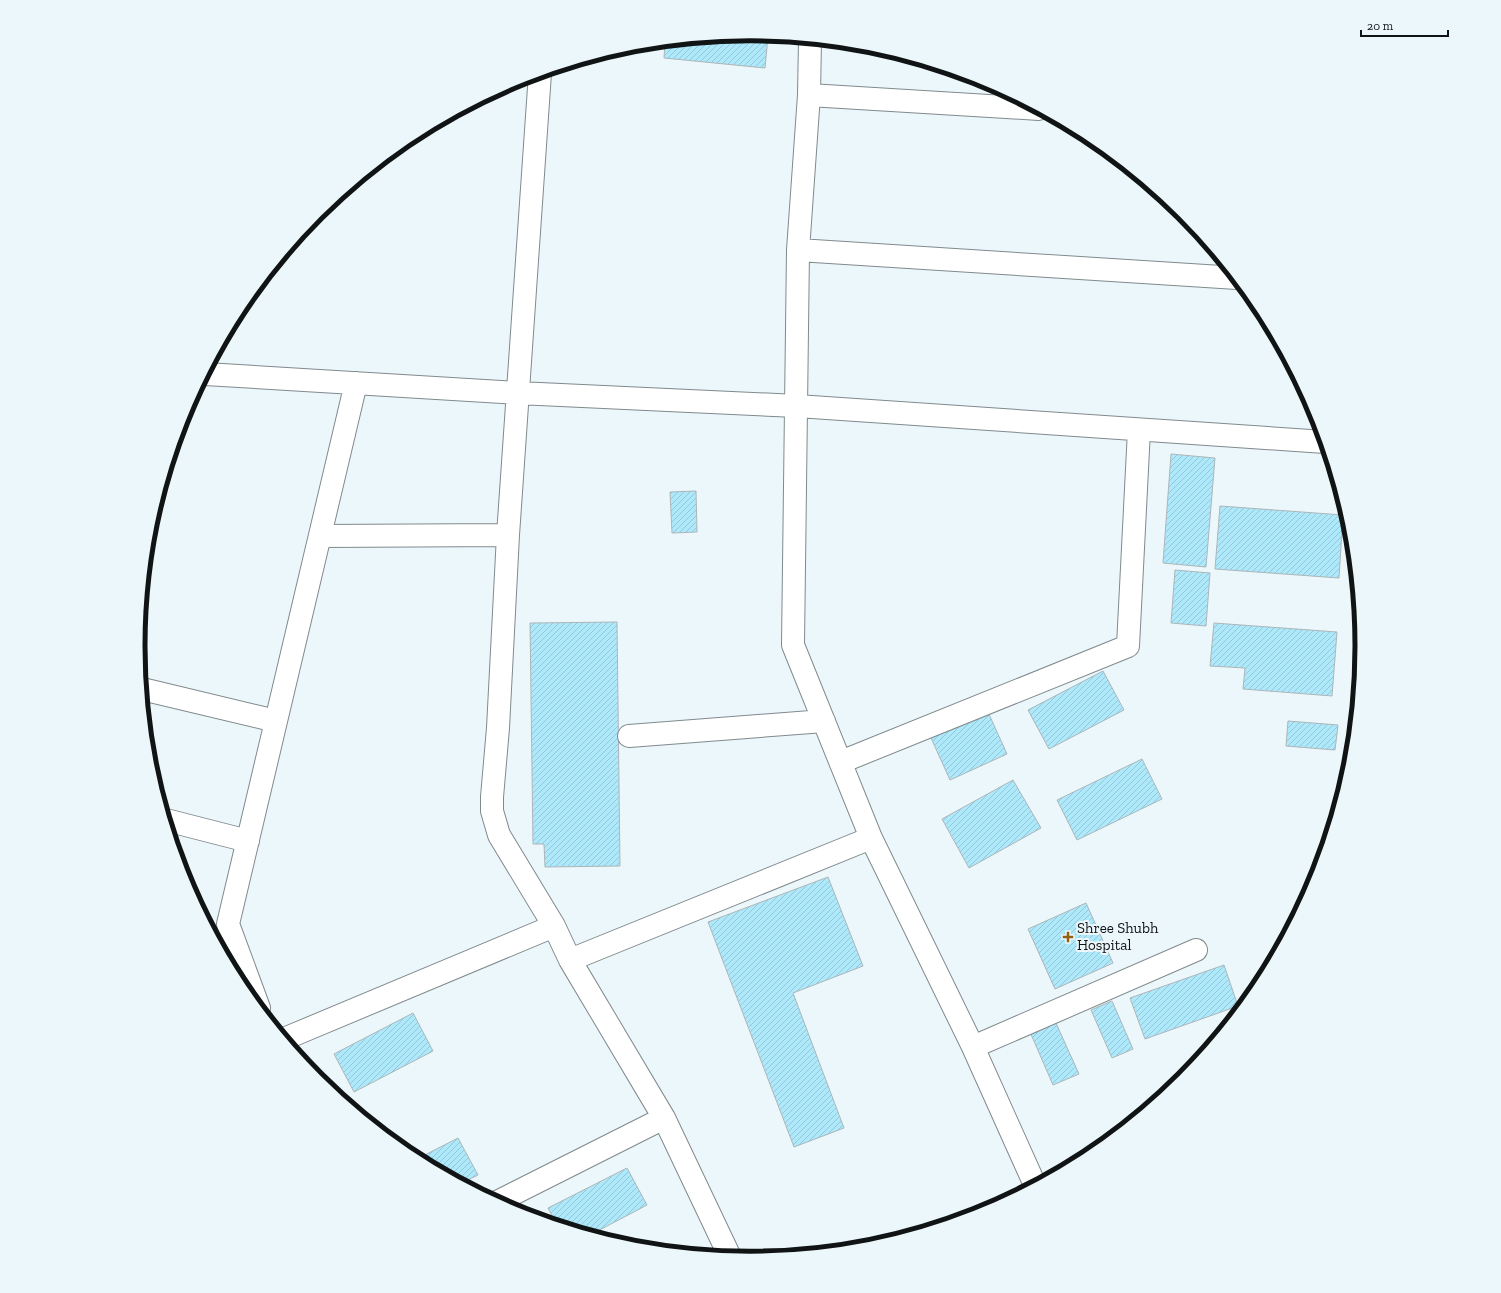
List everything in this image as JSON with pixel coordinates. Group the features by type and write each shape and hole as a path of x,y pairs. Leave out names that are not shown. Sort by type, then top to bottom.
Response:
{"street":[{"path":"810,44 809,95 798,250 793,644 871,838 973,1047 1034,1181"},
{"path":"540,79 508,535 492,811 499,834 554,926 570,960 664,1118 727,1251"},
{"path":"809,95 1028,108"},
{"path":"798,250 1231,278"},
{"path":"210,374 518,393 797,406 1320,442"},
{"path":"253,991 228,924 356,383"},
{"path":"841,762 1128,646 1139,430"},
{"path":"320,536 508,535"},
{"path":"146,690 276,722"},
{"path":"630,736 824,720"},
{"path":"171,821 248,841"},
{"path":"570,960 871,838"},
{"path":"288,1037 554,926"},
{"path":"973,1047 1196,950"},
{"path":"503,1199 664,1118"}],"building":[{"path":"767,41 765,68 664,58 665,47 671,46 711,42"},
{"path":"1171,454 1215,458 1206,567 1163,563"},
{"path":"696,491 697,532 672,533 670,492"},
{"path":"1220,506 1341,515 1343,522 1339,578 1215,569"},
{"path":"1175,570 1210,573 1206,626 1171,623"},
{"path":"617,622 620,866 545,867 544,844 533,844 530,623"},
{"path":"1214,623 1337,632 1332,696 1243,689 1245,668 1210,666"},
{"path":"1103,671 1124,710 1049,749 1028,710"},
{"path":"988,712 1007,754 950,780 931,738"},
{"path":"1288,721 1338,725 1335,750 1286,746"},
{"path":"1142,759 1162,799 1077,840 1057,800"},
{"path":"1013,780 1041,828 969,868 942,819"},
{"path":"828,877 863,966 793,993 844,1128 794,1147 708,922"},
{"path":"1086,903 1113,963 1055,989 1028,929"},
{"path":"1224,965 1238,1005 1145,1039 1130,998"},
{"path":"1112,1001 1133,1049 1112,1058 1091,1010"},
{"path":"413,1013 433,1051 354,1092 334,1054"},
{"path":"1055,1021 1079,1074 1053,1085 1030,1032"},
{"path":"458,1138 478,1175 466,1181 423,1156"},
{"path":"627,1168 647,1205 596,1232 554,1219 548,1208"}],"place":[{"name":"Shree Shubh Hospital","path":"1068,937"}]}
